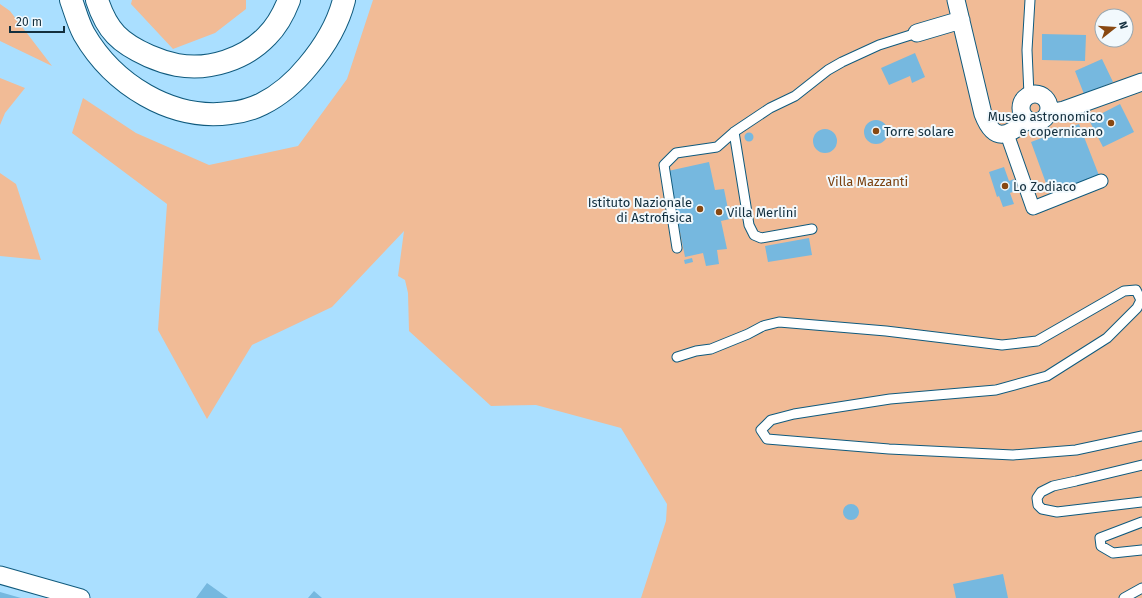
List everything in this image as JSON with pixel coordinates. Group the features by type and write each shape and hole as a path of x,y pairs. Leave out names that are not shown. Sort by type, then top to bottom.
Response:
{"main road":[{"path":"71,0 78,22 88,40 105,63 128,83 156,101 178,109 209,114 225,114 242,111 262,105 280,94 300,76 318,54 326,42 340,13 344,0"},
{"path":"99,6 113,33 124,43 162,61 178,65 194,66 220,63 252,49 273,29 289,0"}],"street":[{"path":"956,0 986,122 992,131 997,134 1007,134 1027,120"},
{"path":"917,33 961,20"},
{"path":"1048,113 1064,110 1142,82"},
{"path":"1038,94 1046,100 1049,108 1048,113 1043,120 1039,122 1031,122 1023,117 1020,107 1025,98 1029,95 1038,94"},
{"path":"1007,134 1033,208 1101,181"},
{"path":"0,576 81,598"}],"lane":[{"path":"1029,95 1027,50 1030,0"},
{"path":"677,248 664,166 676,153 717,147 734,132 770,108 799,93 828,70 842,62 879,45 917,33"},
{"path":"734,132 749,225 754,235 761,238 812,229"},
{"path":"677,357 696,351 711,349 748,334 763,326 779,322 886,331 1002,345 1037,341 1124,291 1136,290 1141,300 1137,308 1107,338 1046,376 996,390 890,399 794,414 770,420 761,430 767,438 889,449 1013,455 1076,450 1142,436"},
{"path":"1142,465 1053,486 1041,492 1037,498 1038,504 1042,509 1057,512 1142,502"},
{"path":"1142,522 1100,538 1101,546 1113,553 1142,550"},
{"path":"1124,598 1142,588"}],"green space":[{"path":"132,0 246,0 246,9 215,33 173,49 131,4"},
{"name":"Villa Mazzanti","path":"373,0 1142,0 1142,598 641,598 666,521 667,504 621,428 536,405 491,406 409,331 408,293 405,280 398,276 404,231 332,307 252,345 207,419 158,330 167,204 72,133 83,98 136,133 209,165 298,146 347,79"},
{"path":"0,4 10,11 52,66 0,41"},
{"path":"0,78 25,88 5,113 0,125"},
{"path":"0,173 16,184 41,260 0,256"}],"building":[{"path":"1042,34 1086,35 1085,61 1042,60"},
{"path":"915,53 925,77 912,83 910,76 889,85 881,68"},
{"path":"1102,59 1113,82 1084,94 1075,71"},
{"path":"1120,104 1134,132 1103,147 1089,120"},
{"name":"Torre solare","path":"876,120 884,124 888,132 884,140 876,144 868,140 864,132 868,124"},
{"path":"1079,124 1100,178 1051,197 1031,142"},
{"path":"825,129 834,132 837,141 834,150 825,153 816,150 813,141 816,132"},
{"path":"749,132 754,137 749,142 744,137"},
{"name":"Villa Merlini","path":"709,162 715,190 724,189 730,219 721,221 727,249 717,250 719,264 706,266 703,253 685,257 668,171"},
{"name":"Lo Zodiaco","path":"1004,167 1009,181 1014,179 1018,190 1010,193 1014,204 1003,207 999,196 997,197 989,172"},
{"path":"809,238 812,255 768,262 765,246"},
{"path":"692,258 693,262 685,264 684,260"},
{"path":"851,504 857,506 859,512 857,518 851,520 845,518 843,512 845,506"},
{"path":"1003,574 1008,598 956,598 953,584"},
{"path":"207,583 228,598 196,598"},
{"path":"314,591 322,598 308,598"},
{"path":"0,592 21,598 0,598"}],"place":[{"name":"Museo astronomico e copernicano","path":"1111,123"},
{"name":"Torre solare","path":"876,131"},
{"name":"Lo Zodiaco","path":"1005,186"},
{"name":"Istituto Nazionale di Astrofisica","path":"700,209"},
{"name":"Villa Merlini","path":"719,212"}]}
